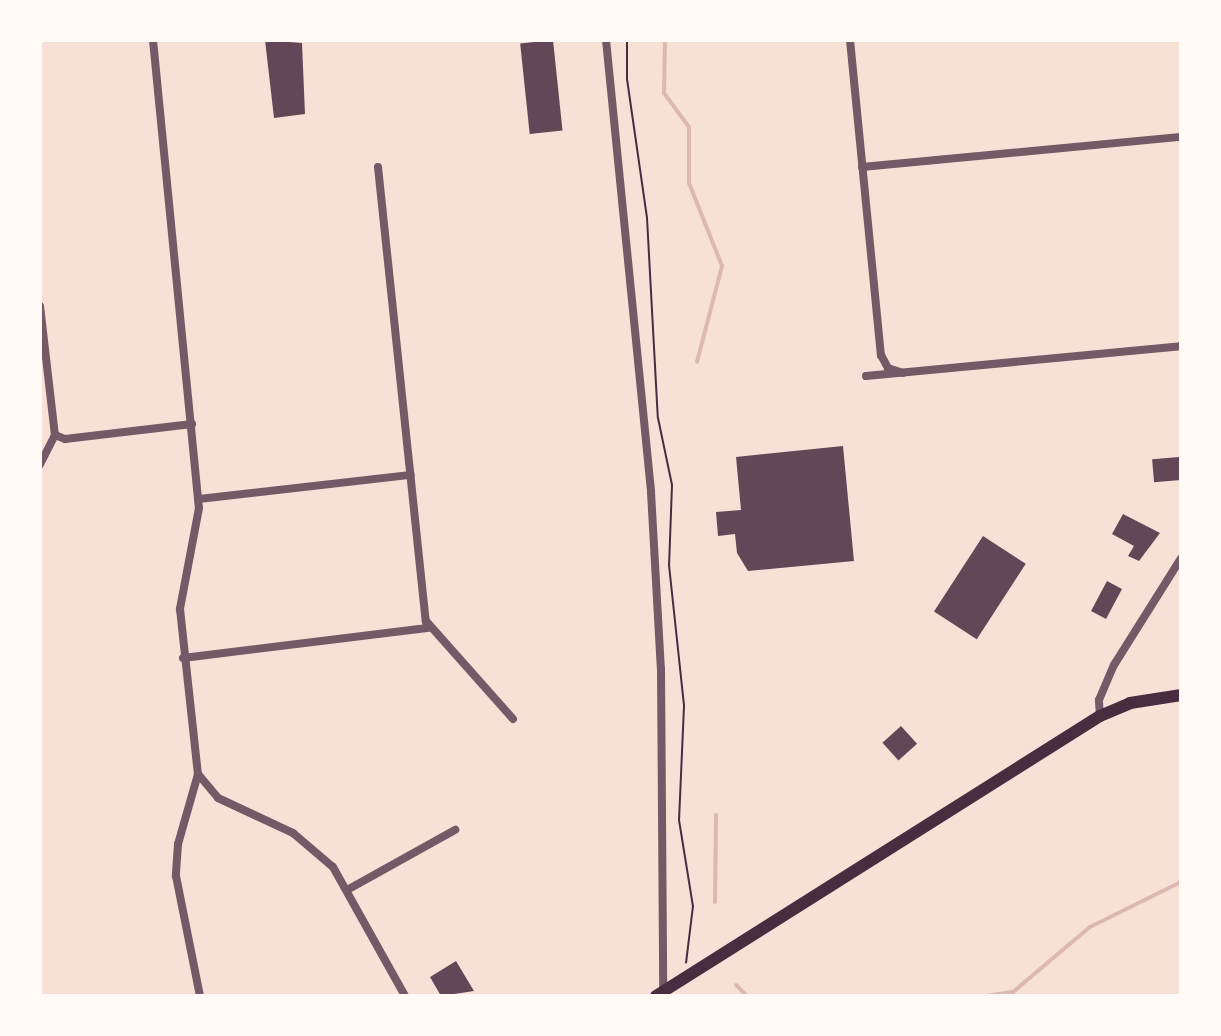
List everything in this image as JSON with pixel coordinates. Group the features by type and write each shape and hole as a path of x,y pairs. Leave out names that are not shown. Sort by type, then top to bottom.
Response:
{"main road":[{"path":"660,994 1100,716 1178,697"}],"street":[{"path":"153,40 199,499 180,609 198,774 178,844 176,876 200,996"},
{"path":"606,40 651,492 661,669 660,994"},
{"path":"850,40 881,355 888,368 903,373"},
{"path":"862,167 1181,137"},
{"path":"378,167 429,628 513,719"},
{"path":"40,306 55,435 40,465"},
{"path":"866,376 1181,346"},
{"path":"55,435 65,439 192,424"},
{"path":"199,499 411,475"},
{"path":"1100,716 1099,700 1114,665 1181,558"},
{"path":"183,658 429,628"},
{"path":"198,774 218,798 315,848 347,890 405,996"},
{"path":"347,890 455,830"}],"path":[{"path":"627,40 647,218 658,418 672,485 669,565 684,706 679,820 693,906 684,981"}],"building":[{"path":"265,40 302,43 305,114 274,118"},
{"path":"553,40 563,131 530,134 520,43"},
{"path":"843,446 854,561 748,571 737,553 735,534 718,536 716,512 741,510 736,457"},
{"path":"1179,457 1181,480 1154,482 1152,459"},
{"path":"1123,514 1160,533 1139,561 1128,556 1134,546 1112,534"},
{"path":"983,536 1026,564 977,639 934,611"},
{"path":"1107,581 1122,589 1106,619 1091,611"},
{"path":"901,726 917,744 898,761 882,743"},
{"path":"456,961 474,991 441,996 430,977"}],"waterway":[{"path":"665,40 664,93 689,127 689,183 722,266 697,362"},
{"path":"715,902 716,815"},
{"path":"985,996 1013,992 1090,927 1181,882"},
{"path":"736,985 747,996"}]}
